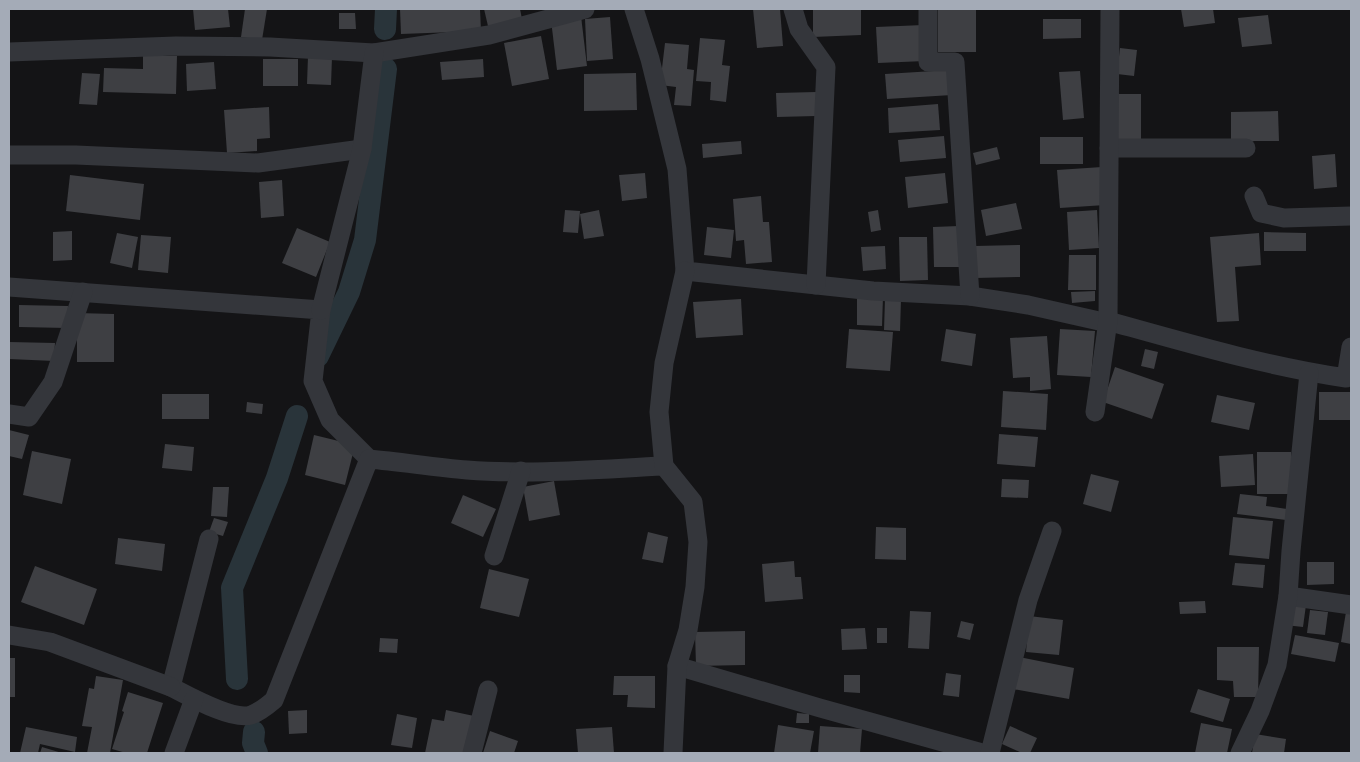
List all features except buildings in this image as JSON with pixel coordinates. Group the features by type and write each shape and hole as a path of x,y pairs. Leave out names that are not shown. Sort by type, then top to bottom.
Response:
{"street":[{"path":"9,52 176,46 270,47 374,53 489,35 584,9"},
{"path":"634,9 661,102 677,169 685,271 664,363 659,412 664,466 693,502 698,542 695,587 688,630 677,666 673,753"},
{"path":"793,9 799,29 826,67 816,285"},
{"path":"928,9 928,62 955,62 970,296"},
{"path":"1095,412 1108,321 1110,9"},
{"path":"374,53 362,149 321,310 313,381 330,420 369,459 468,470 553,472 664,466"},
{"path":"1109,148 1246,148"},
{"path":"9,155 76,155 258,163 362,149"},
{"path":"1254,196 1261,213 1284,218 1351,216"},
{"path":"685,271 873,291 970,296 1028,305 1100,321 1108,321 1190,344 1309,373 1346,378 1351,347"},
{"path":"9,287 321,310"},
{"path":"9,414 29,417 53,382 83,292"},
{"path":"1240,753 1260,711 1277,665 1288,596 1309,373"},
{"path":"9,635 50,642 171,687 231,714 250,716 274,700 369,459"},
{"path":"494,556 522,471"},
{"path":"990,753 1028,600 1052,530"},
{"path":"171,687 209,538"},
{"path":"1288,596 1351,605"},
{"path":"677,666 982,753"},
{"path":"472,753 488,690"},
{"path":"174,753 194,698"}],"waterway":[{"path":"385,29 386,9"},
{"path":"318,356 349,292 365,240 386,69"},
{"path":"237,679 232,588 277,478 297,416"},
{"path":"254,732 253,743 257,753"}]}
